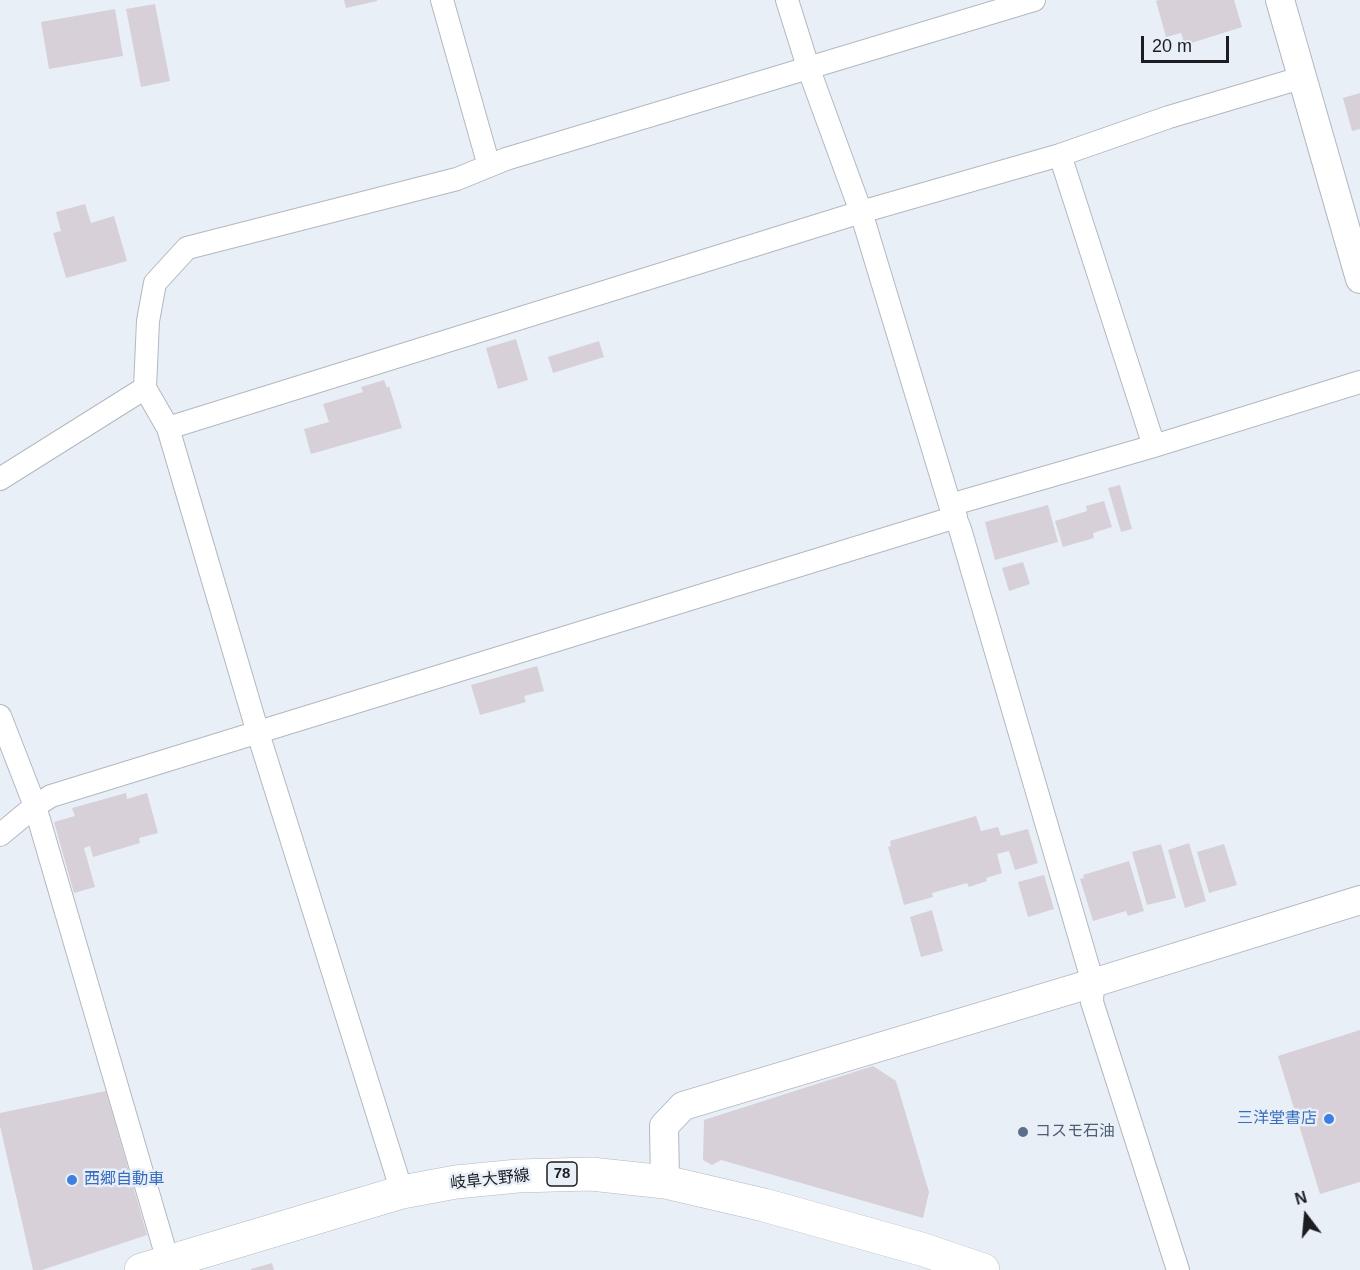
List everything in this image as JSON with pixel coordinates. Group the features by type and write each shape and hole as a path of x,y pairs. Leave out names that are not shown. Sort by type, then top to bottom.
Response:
{"main road":[{"name":"岐阜大野線","path":"166,1265 402,1192 456,1182 518,1176 591,1174 666,1182 786,1211 921,1249 983,1270"}],"street":[{"path":"442,0 489,166"},
{"path":"787,0 807,67 861,212 953,511 1093,983 1092,1002 1178,1270"},
{"path":"402,1192 258,733 168,428 145,388 148,321 156,283 187,248 458,179 489,166 807,67 1034,0"},
{"path":"1280,0 1304,77 1360,279"},
{"path":"168,428 861,212 1060,155 1168,117 1304,77"},
{"path":"1060,155 1154,446"},
{"path":"0,835 51,796 724,587 1154,446 1360,382"},
{"path":"0,479 145,388"},
{"path":"0,716 35,806 166,1265"},
{"path":"666,1182 664,1126 683,1106 1360,900"}],"building":[{"path":"344,0 377,0 377,1 346,8"},
{"path":"1234,0 1242,27 1185,45 1181,33 1166,37 1156,1"},
{"path":"155,4 170,81 141,87 126,9"},
{"path":"115,9 123,56 49,69 41,22"},
{"path":"1360,93 1360,129 1352,131 1343,98"},
{"path":"85,204 91,223 114,216 127,261 66,278 53,233 61,231 56,212"},
{"path":"516,339 528,380 498,389 486,348"},
{"path":"599,341 604,357 553,373 548,357"},
{"path":"384,380 387,388 389,386 402,428 311,454 304,429 329,422 323,404 363,392 361,387"},
{"path":"1120,485 1132,529 1121,532 1108,488"},
{"path":"1104,501 1112,527 1093,533 1094,538 1063,547 1055,521 1087,511 1086,506"},
{"path":"1048,505 1058,542 995,560 985,522"},
{"path":"1023,562 1030,584 1009,591 1002,568"},
{"path":"537,666 544,691 524,696 526,702 480,715 471,685"},
{"path":"126,793 127,799 147,793 158,833 139,838 140,843 93,857 90,846 84,848 95,887 74,893 54,822 75,816 72,808"},
{"path":"976,816 981,831 998,827 1001,836 1028,829 1038,863 1015,870 1009,851 997,854 1002,873 969,887 967,883 932,893 933,897 904,905 888,847 891,846 890,841"},
{"path":"1189,843 1206,901 1185,908 1168,850"},
{"path":"1161,844 1176,898 1147,905 1132,852"},
{"path":"1224,844 1237,885 1209,893 1197,852"},
{"path":"1129,861 1144,911 1128,916 1126,911 1093,921 1080,879 1084,878 1083,875"},
{"path":"1044,875 1054,909 1028,917 1018,882"},
{"path":"932,910 943,951 921,957 910,917"},
{"name":"三洋堂書店","path":"1360,1030 1360,1182 1320,1194 1278,1056"},
{"path":"873,1066 896,1081 929,1192 923,1218 721,1160 712,1165 703,1160 704,1120"},
{"name":"西郷自動車","path":"106,1091 147,1235 42,1270 33,1270 0,1126 0,1113"},
{"path":"272,1263 274,1270 251,1270 251,1269"}],"place":[{"name":"三洋堂書店","path":"1329,1119"},
{"name":"コスモ石油","path":"1023,1132"},
{"name":"西郷自動車","path":"72,1180"}]}
